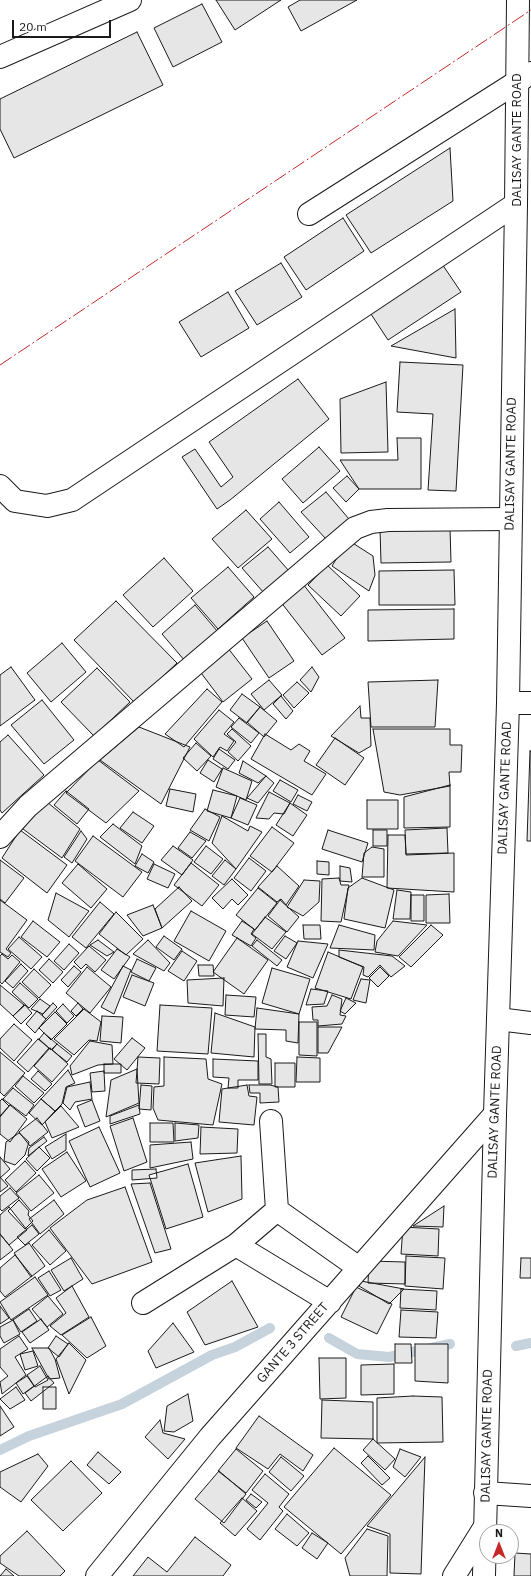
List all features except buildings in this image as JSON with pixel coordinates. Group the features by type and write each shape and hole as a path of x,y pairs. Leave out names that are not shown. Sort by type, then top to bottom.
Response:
{"street":[{"path":"0,57 130,0"},
{"name":"DALISAY GANTE ROAD","path":"484,1524 508,703 516,204 524,77 518,0"},
{"path":"309,214 524,77"},
{"path":"0,486 15,501 47,506 72,500 516,204"},
{"path":"0,837 28,806 354,528 372,522 388,520 510,519"},
{"path":"508,703 531,703"},
{"path":"498,1019 531,1023"},
{"name":"GANTE 3 STREET","path":"97,1576 210,1437 495,1114"},
{"path":"271,1121 277,1210"},
{"path":"277,1210 359,1268"},
{"path":"143,1303 236,1245 277,1210"},
{"path":"236,1245 330,1302"},
{"path":"485,1492 531,1496"},
{"path":"454,1576 479,1536"},
{"name":"DALISAY GANTE ROAD","path":"484,1564 484,1576"}],"waterway":[{"path":"0,1450 29,1436 122,1404 212,1355 235,1347 270,1328"},
{"path":"329,1338 357,1354 389,1357 450,1344"},
{"path":"516,1346 531,1343"}],"power":[{"path":"0,365 531,10"}]}
